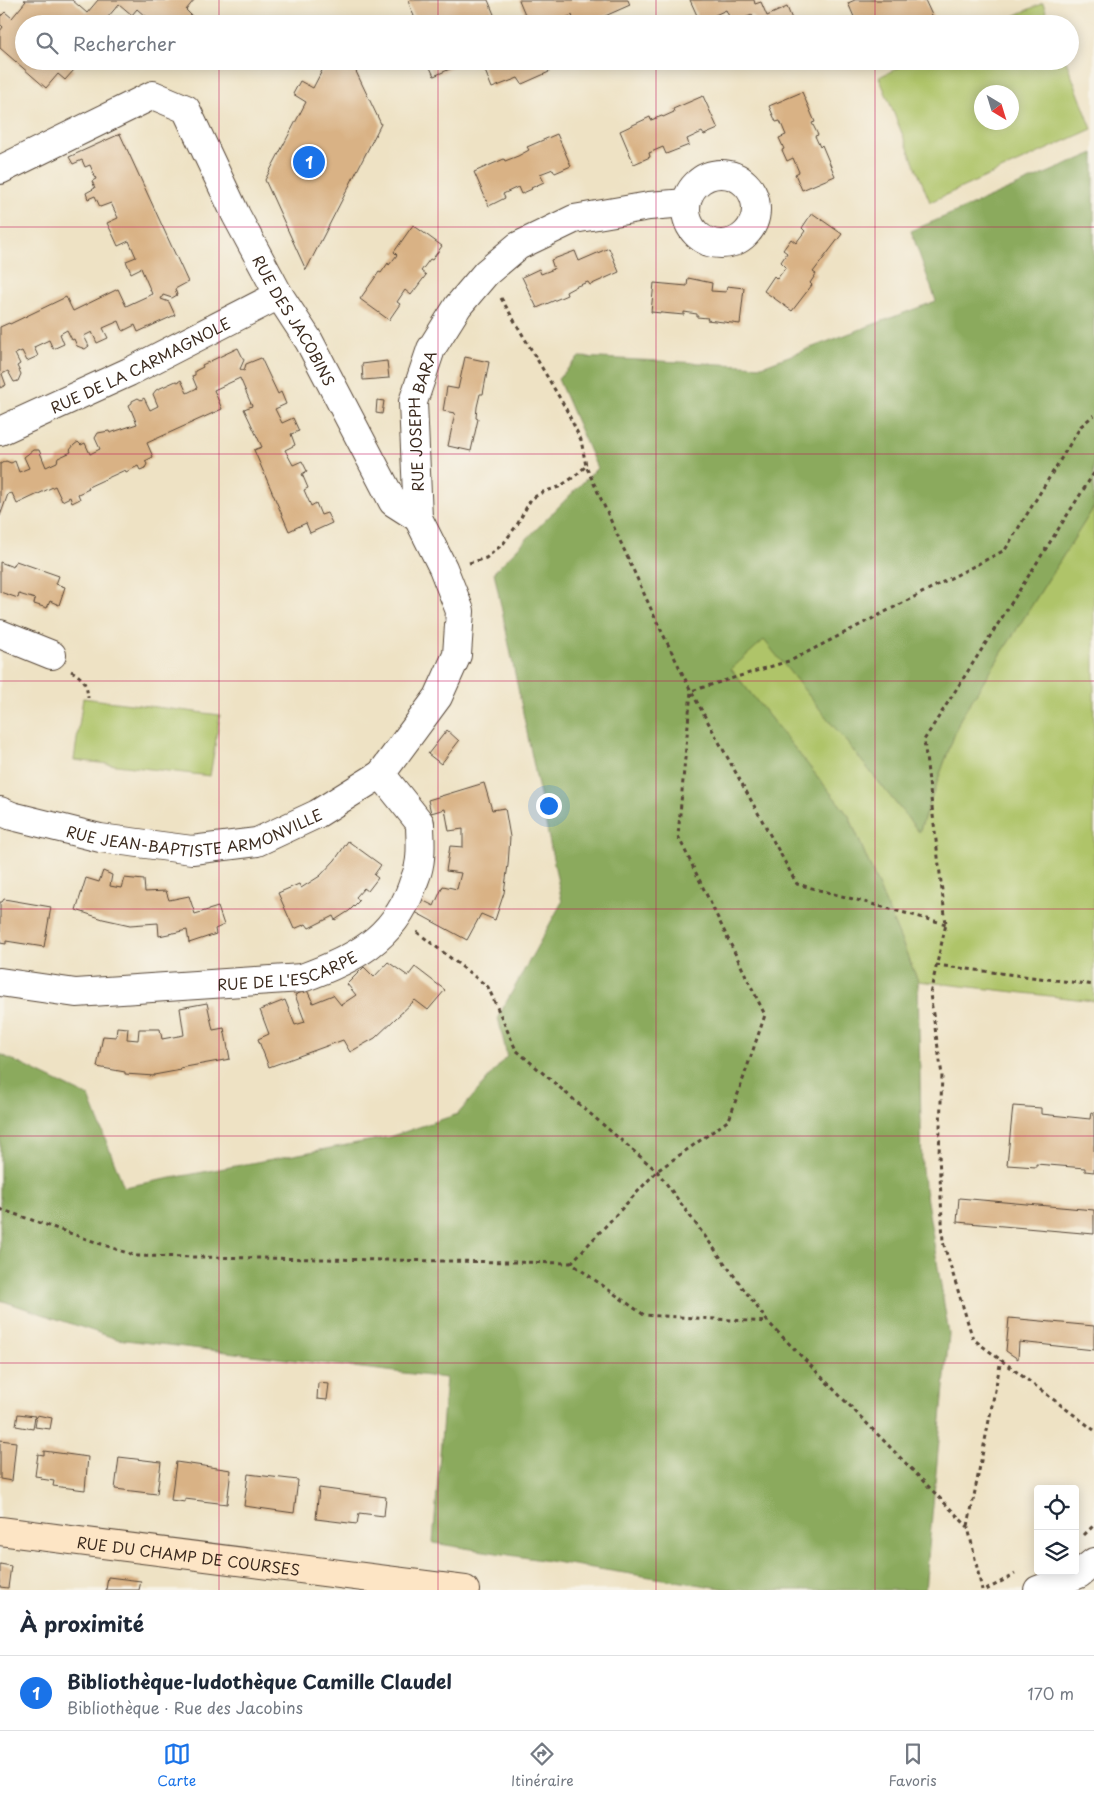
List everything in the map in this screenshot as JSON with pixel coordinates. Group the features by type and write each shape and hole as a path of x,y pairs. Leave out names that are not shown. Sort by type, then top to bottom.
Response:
{"main road":[{"name":"RUE DU CHAMP DE COURSES","path":"0,1531 465,1590"}],"street":[{"name":"RUE DES JACOBINS","path":"0,170 153,95 186,109 236,214 279,294 309,341 393,502 418,518"},
{"name":"RUE JOSEPH BARA","path":"381,774 438,697 457,655 460,611 443,568 418,518 413,402 431,349 458,306 486,272 518,246 574,219 649,206 686,202"},
{"name":"RUE DE LA CARMAGNOLE","path":"0,431 129,372 279,294"},
{"path":"0,634 61,663"},
{"name":"RUE JEAN-BAPTISTE ARMONVILLE","path":"0,811 12,816 100,838 192,850 257,842 317,814 381,774"},
{"name":"RUE DE L'ESCARPE","path":"0,982 76,994 302,978 335,966 363,951 386,932 397,918 406,902 419,865 420,823 381,774"},
{"path":"1029,1580 1079,1574 1094,1562"}],"path":[{"path":"500,297 565,407 581,440 586,466 656,620 691,691 797,884 946,924"},
{"path":"691,691 792,660 1004,550 1081,426 1094,415"},
{"path":"468,563 486,558 503,544 517,525 531,499 543,492 559,487 586,466"},
{"path":"1094,473 924,740 946,924 930,994 942,1075 939,1154 943,1242 974,1339 1094,1430"},
{"path":"61,663 83,680 88,698"},
{"path":"571,1263 657,1171 729,1120 765,1015 678,836 691,691"},
{"path":"414,930 488,987 516,1050 657,1171 768,1322 968,1526"},
{"path":"936,965 1094,985"},
{"path":"0,1209 136,1256 571,1263 644,1314 768,1322"},
{"path":"982,1590 968,1526 1001,1360"},
{"path":"1081,1537 1094,1525"},
{"path":"986,1590 1029,1580"}],"green space":[{"path":"1043,3 1048,15 1016,15"},
{"path":"894,70 1069,70 1092,129 930,202 879,77"},
{"path":"1094,153 1094,507 960,719 919,832 764,640 731,669 849,816 918,981 922,1171 949,1334 925,1590 733,1590 433,1543 446,1378 117,1339 0,1300 0,1054 89,1097 124,1187 389,1137 458,1114 507,1056 498,1017 562,902 494,572 597,468 558,379 579,357 762,366 936,301 911,231"},
{"path":"1094,507 1094,1001 918,981 849,816 731,669 764,639 919,832 960,719"},
{"path":"83,698 220,715 210,776 74,760"}],"building":[{"path":"24,0 72,0 87,13 98,0 194,0 186,10 191,15 144,15 137,9 132,15 119,4 110,15 15,15 15,61 0,48 0,31 3,27 0,24 0,17 5,12 12,18 26,1"},
{"path":"488,0 494,15 413,15 408,1"},
{"path":"519,0 628,0 630,5 607,15 525,15"},
{"path":"690,0 754,0 755,4 761,2 767,15 728,15 726,10 715,15 697,15"},
{"path":"855,0 925,0 932,15 853,15 848,3"},
{"path":"787,7 790,15 769,15"},
{"path":"25,70 74,70 65,80 58,74 46,88"},
{"path":"322,70 355,70 381,124 306,270 265,180 306,102 293,94 300,81 313,88"},
{"path":"431,70 448,70 434,76"},
{"path":"485,70 548,70 549,72 522,84 518,78 492,88"},
{"path":"802,92 815,122 812,123 818,135 815,136 820,147 822,145 835,176 802,190 795,174 799,172 793,158 787,161 782,150 784,149 779,138 786,135 780,121 776,122 769,106"},
{"path":"703,96 718,129 704,135 702,132 687,139 689,145 666,154 663,147 649,153 650,157 634,164 620,131 650,117 651,120 663,117 674,112 673,109"},
{"path":"120,134 188,282 175,289 177,295 172,298 163,295 161,299 169,302 175,315 138,332 135,325 123,331 119,321 103,328 108,338 97,343 92,332 84,336 89,346 85,349 77,346 67,330 60,334 64,344 53,349 49,340 34,347 38,356 27,361 22,351 15,354 20,364 17,366 21,374 18,381 14,382 8,371 2,374 6,385 0,388 0,327 66,297 73,311 118,289 126,306 152,294 141,268 131,273 126,261 136,257 129,241 118,246 107,223 118,218 111,203 100,207 95,196 88,199 86,193 95,188 92,181 96,179 90,165 85,167 82,160 73,164 69,157"},
{"path":"557,134 571,166 555,173 553,169 540,174 544,182 521,194 518,187 503,194 505,198 489,206 474,172 504,159 505,161 518,156 529,150 527,147"},
{"path":"812,213 842,234 813,272 816,274 810,283 812,285 792,311 764,291 774,276 777,279 786,267 781,262 787,253 783,250 791,239 796,243 805,231 802,228"},
{"path":"413,225 442,246 421,271 426,275 411,295 405,290 397,302 400,304 389,320 360,299 379,272 381,273 397,255 394,252"},
{"path":"609,248 619,272 590,285 588,282 577,286 566,292 567,295 537,308 522,277 539,269 541,274 554,269 551,260 575,251 579,261"},
{"path":"688,278 712,283 711,291 726,292 727,286 744,288 740,324 707,320 708,318 697,317 697,314 684,312 684,315 651,312 654,283 687,286"},
{"path":"238,348 244,360 240,369 244,371 246,364 261,358 278,394 281,392 286,404 275,409 282,423 293,418 299,431 291,434 295,445 285,450 293,465 302,461 307,471 302,474 308,488 304,490 311,506 316,503 321,515 327,513 332,523 310,533 306,523 289,531 254,450 262,447 244,409 252,406 240,378 214,390 222,409 147,443 153,457 145,461 147,464 145,468 140,470 138,466 126,472 125,470 88,487 89,489 78,494 80,499 72,503 70,497 62,501 55,486 17,504 12,493 8,494 0,516 0,464 6,461 11,463 15,461 19,472 29,468 24,457 33,450 39,450 46,467 57,462 58,458 71,452 70,450 78,442 81,445 85,443 90,454 100,449 95,438 98,433 109,431 110,433 137,424 129,405 132,401 144,398 150,410 158,406 153,394 156,390 181,380 187,393 197,388 192,376 195,375 195,371 203,367 202,365"},
{"path":"465,357 489,362 483,394 480,394 477,407 476,418 478,419 471,451 448,446 455,413 443,411 447,387 458,389"},
{"path":"387,361 389,378 363,380 362,364"},
{"path":"377,400 384,401 382,414 376,413"},
{"path":"16,561 59,576 56,584 65,587 59,605 50,601 47,608 34,604 35,599 19,594 18,598 0,592 0,562 13,567"},
{"path":"447,730 459,741 441,764 428,754"},
{"path":"484,783 492,810 505,808 510,837 508,865 504,893 495,920 481,914 467,940 415,912 422,900 434,906 443,886 457,889 461,873 446,871 450,846 463,847 463,829 449,831 445,809 431,813 428,800"},
{"path":"348,841 381,865 374,875 378,878 368,891 364,888 356,897 359,901 349,911 335,920 333,916 309,928 306,924 294,929 278,893 299,884 301,888 320,876 335,860"},
{"path":"103,871 112,875 110,886 121,888 124,878 144,880 145,892 166,891 169,900 189,896 195,914 218,907 224,925 215,929 216,934 189,943 187,930 159,936 158,923 130,925 76,910 86,878 99,882"},
{"path":"4,899 51,907 44,947 6,941 6,944 0,943 0,902"},
{"path":"388,962 408,976 415,967 445,990 428,1010 415,1000 375,1038 350,1052 343,1040 269,1067 258,1039 269,1034 260,1010 285,1000 295,1025 305,1022 295,995 307,990 313,1003 333,995 341,1005 356,995 347,984 364,967 374,977"},
{"path":"207,1003 213,1030 224,1028 230,1059 180,1068 181,1070 154,1076 125,1074 125,1072 97,1067 103,1036 116,1037 117,1027 128,1028 127,1039 138,1040 139,1029 160,1029 162,1039 184,1035 180,1008"},
{"path":"1013,1106 1041,1108 1041,1114 1090,1119 1091,1112 1094,1113 1094,1172 1085,1171 1085,1168 1036,1164 1036,1167 1007,1165"},
{"path":"959,1198 1094,1210 1094,1234 957,1222"},
{"path":"1009,1318 1094,1326 1094,1350 1019,1342 1018,1359 1006,1351"},
{"path":"318,1383 329,1384 327,1400 317,1399"},
{"path":"18,1414 35,1416 33,1429 16,1426"},
{"path":"37,1415 52,1418 50,1429 35,1427"},
{"path":"0,1440 16,1442 12,1481 0,1479"},
{"path":"44,1451 88,1457 85,1490 53,1486 54,1481 35,1476 38,1454 44,1455"},
{"path":"119,1457 161,1462 157,1494 115,1489"},
{"path":"176,1462 231,1470 227,1504 185,1499 185,1502 171,1500"},
{"path":"248,1474 298,1480 294,1513 244,1506"},
{"path":"319,1488 386,1497 384,1516 359,1513 357,1524 316,1519"},
{"path":"0,1564 11,1566 8,1588 0,1587"},
{"path":"108,1577 141,1581 139,1590 106,1590"}],"place":[{"name":"Bibliothèque-ludothèque Camille Claudel","path":"309,162"}]}
